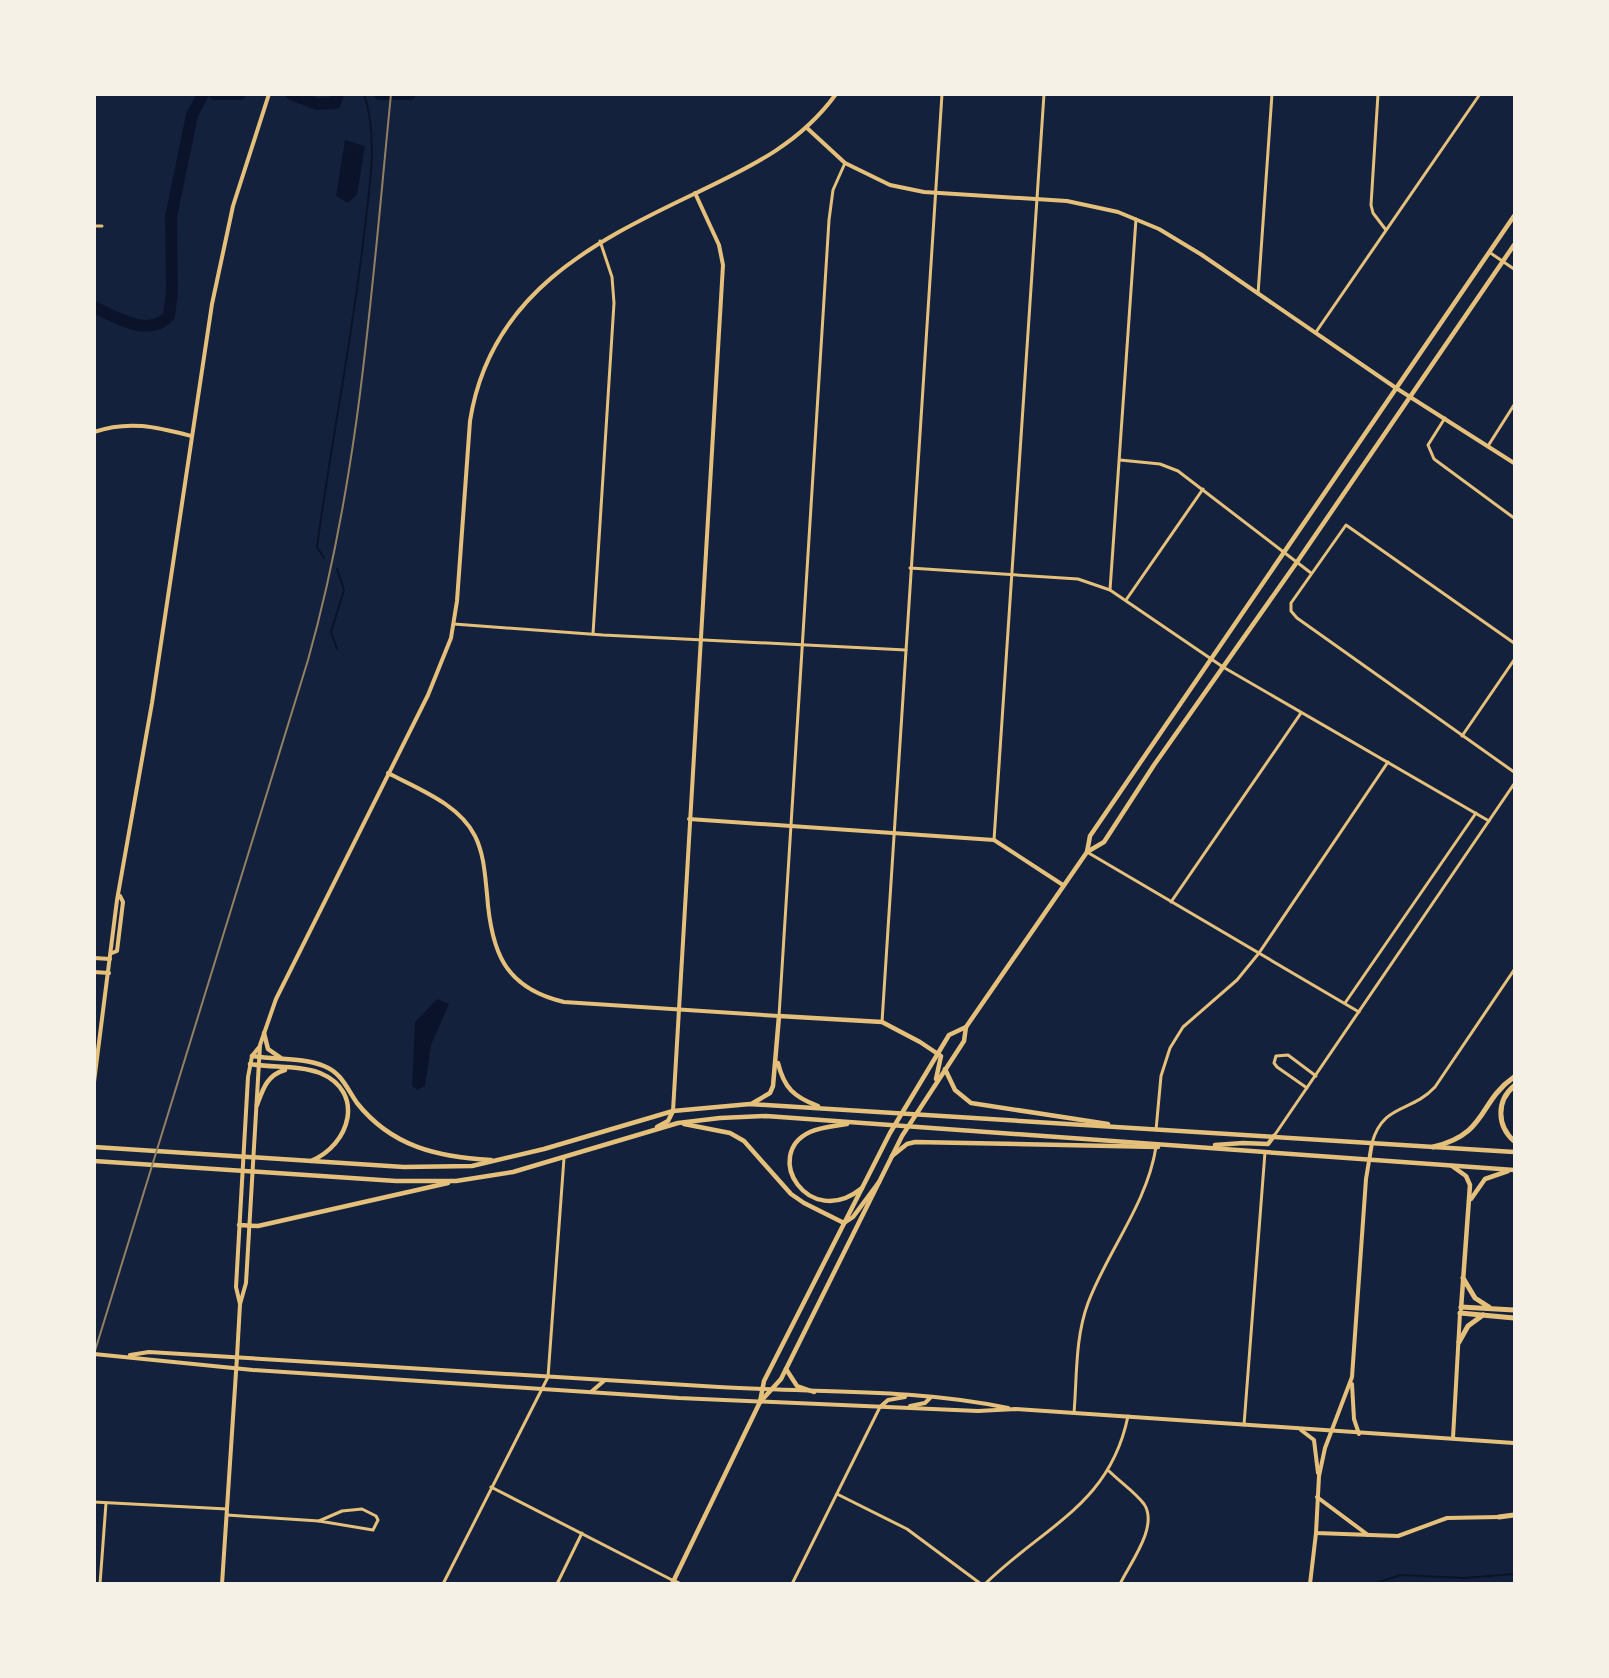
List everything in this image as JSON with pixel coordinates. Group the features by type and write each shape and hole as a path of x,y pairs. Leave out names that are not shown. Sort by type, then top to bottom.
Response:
{"highway":[{"path":"1433,1147 1453,1142 1464,1136 1474,1127 1503,1087 1515,1077"},
{"path":"1515,1086 1503,1100 1500,1117 1506,1134 1515,1141"},
{"path":"1463,1278 1475,1298 1494,1309"},
{"path":"1461,1310 1515,1310"},
{"path":"1461,1310 1515,1317"},
{"path":"1459,1342 1468,1326 1483,1314"},
{"path":"1500,1517 1515,1517"}],"main road":[{"path":"94,1082 112,953 110,950 152,703 191,436 221,255 233,206 269,94"},
{"path":"240,1304 236,1287 239,1225 252,1056 260,1045 276,999 440,669 454,624 470,421 481,377 500,339 529,297 570,261 600,241 767,158 807,128 836,94"},
{"path":"807,128 845,163 890,185 935,192 1037,199 1098,207 1159,229 1194,250 1396,388 1515,463"},
{"path":"652,1130 668,1120 673,1111 723,265 719,245 695,193"},
{"path":"1087,852 1089,836 1515,216"},
{"path":"760,1401 773,1390 786,1370 902,1136 964,1041 966,1027 1087,852 1104,842 1154,765 1515,245"},
{"path":"94,432 121,424 141,424 191,436"},
{"path":"388,773 456,812 476,836 485,874 494,946 502,962 520,983 536,994 564,1002 882,1022 938,1052 942,1059 934,1085"},
{"path":"689,819 994,840 1063,885"},
{"path":"94,958 111,959"},
{"path":"94,972 109,973"},
{"path":"750,1104 770,1093 777,1060 780,1016"},
{"path":"675,1583 760,1401 764,1380 890,1133 950,1035 966,1027"},
{"path":"264,1033 271,1053 286,1060"},
{"path":"222,1584 240,1304 246,1283 260,1045"},
{"path":"252,1056 324,1066 337,1073 356,1100 380,1127 413,1147 454,1158 500,1160"},
{"path":"777,1060 782,1080 789,1092 801,1100 824,1108"},
{"path":"250,1064 317,1072 328,1077 345,1097 347,1125 342,1137 330,1150 309,1162"},
{"path":"257,1105 262,1090 273,1074 291,1068"},
{"path":"945,1069 955,1090 963,1099 971,1102 1137,1128"},
{"path":"94,1147 404,1167 472,1166 673,1111 750,1104 1515,1152"},
{"path":"239,1225 258,1226 456,1181 513,1172 678,1124 720,1118 766,1116 1513,1170"},
{"path":"858,1123 810,1132 800,1140 790,1161 795,1184 804,1194 816,1200 833,1202 852,1196 862,1188"},
{"path":"678,1124 719,1131 744,1142 791,1194 844,1223"},
{"path":"1202,1147 1243,1143 1268,1144 1274,1136"},
{"path":"892,1156 907,1144 915,1142 1156,1147 1169,1145"},
{"path":"1359,1434 1354,1419 1352,1377 1368,1158 1372,1143"},
{"path":"94,1161 268,1170 396,1181 456,1181"},
{"path":"1447,1164 1466,1176 1470,1185 1453,1438"},
{"path":"1469,1201 1485,1179 1513,1170"},
{"path":"844,1223 853,1217 879,1182"},
{"path":"126,1356 149,1352 762,1390 909,1396 984,1403 1016,1409"},
{"path":"94,1354 126,1356 148,1361 590,1393 903,1408 1016,1409 1515,1443"},
{"path":"786,1370 797,1386 814,1392"},
{"path":"1310,1584 1319,1476 1331,1432 1344,1404 1352,1377"},
{"path":"590,1393 605,1380"},
{"path":"880,1407 888,1400 909,1396"},
{"path":"903,1408 925,1403 930,1398"},
{"path":"1301,1430 1314,1440 1319,1476"},
{"path":"1317,1497 1369,1536"},
{"path":"1316,1533 1398,1536 1447,1518 1462,1515 1500,1517"}],"street":[{"path":"882,1022 942,94"},
{"path":"994,840 1044,94"},
{"path":"1258,294 1272,94"},
{"path":"1378,94 1371,205 1373,213 1386,230"},
{"path":"1316,332 1480,94"},
{"path":"780,1016 829,220 832,190 845,163"},
{"path":"1110,590 1136,219"},
{"path":"94,226 102,226"},
{"path":"593,634 614,297 612,277 600,241"},
{"path":"1490,252 1515,269"},
{"path":"1488,446 1515,405"},
{"path":"1444,418 1428,445 1434,459 1515,518"},
{"path":"1120,460 1169,466 1187,476 1311,573"},
{"path":"1126,600 1203,489"},
{"path":"1515,643 1346,525 1291,603 1293,615 1515,772"},
{"path":"910,568 1086,581 1110,590 1222,667 1489,821"},
{"path":"454,624 593,634 906,650"},
{"path":"1462,736 1515,660"},
{"path":"1171,902 1301,713"},
{"path":"1156,1130 1161,1076 1170,1047 1183,1027 1230,986 1259,953 1388,762"},
{"path":"1274,1136 1515,784"},
{"path":"1345,1003 1476,813"},
{"path":"1087,852 1359,1012"},
{"path":"1372,1143 1378,1125 1386,1115 1418,1102 1435,1087 1515,970"},
{"path":"1306,1088 1277,1067 1276,1056 1288,1054 1316,1076"},
{"path":"1074,1413 1084,1314 1093,1290 1143,1192 1156,1147"},
{"path":"1244,1425 1265,1152"},
{"path":"443,1584 548,1377 564,1158"},
{"path":"792,1584 880,1407"},
{"path":"837,1494 907,1529 983,1584 1078,1508 1109,1472 1120,1450 1128,1416"},
{"path":"1109,1472 1142,1502 1148,1516 1146,1531 1120,1584"},
{"path":"491,1487 675,1583"},
{"path":"94,1502 319,1521 370,1531 378,1521 376,1516 362,1509 342,1510 319,1521"},
{"path":"100,1584 106,1503"},
{"path":"557,1584 582,1533"}],"water":[{"path":"345,140 365,146 357,195 348,203 336,196"},
{"path":"437,999 449,1004 431,1045 425,1086 417,1090 412,1086 415,1022"}],"waterway":[{"path":"94,307 132,324 152,325 169,316 172,291 171,217 192,115 203,94"},
{"path":"215,94 240,94"},
{"path":"291,94 317,104 335,103 338,94"},
{"path":"324,558 317,547 354,313 372,164 369,111 364,94"},
{"path":"380,94 410,94"},
{"path":"337,569 344,590 331,632 337,649"},
{"path":"1373,1584 1401,1575 1464,1578 1514,1574"}],"railway":[{"path":"94,1354 308,660 326,591 340,521 362,379 391,94"}]}
